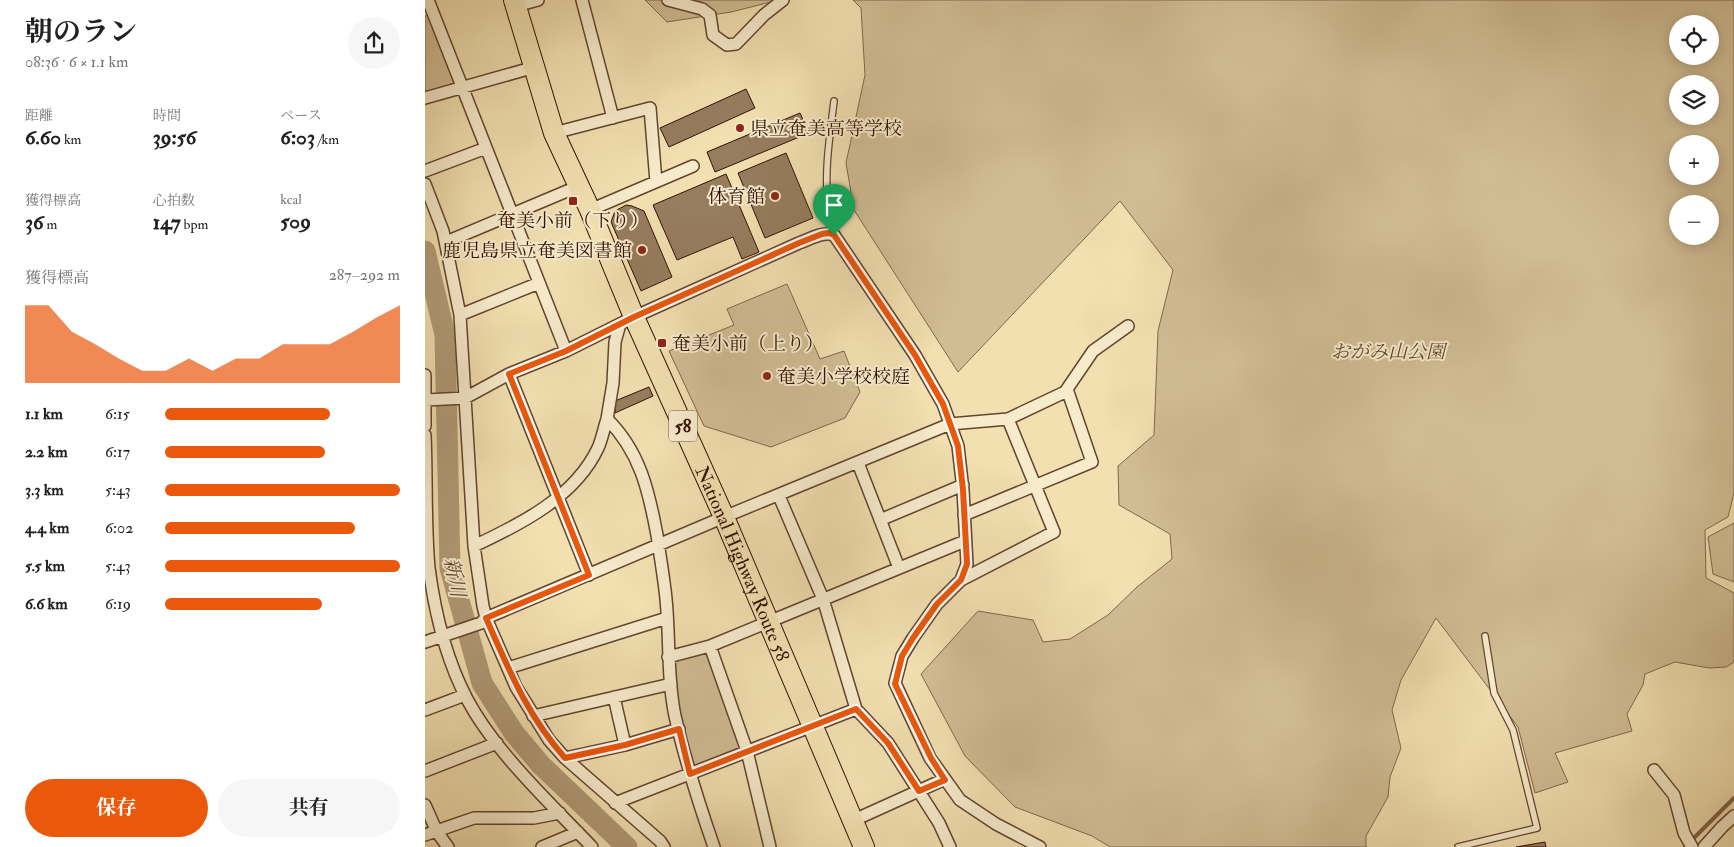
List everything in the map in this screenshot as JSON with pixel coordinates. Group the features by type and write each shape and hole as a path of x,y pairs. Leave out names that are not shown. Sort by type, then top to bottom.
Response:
{"highway":[{"name":"National Highway Route 58","path":"515,3 554,133 590,210 627,321 724,517 864,847"}],"street":[{"path":"515,3 538,0"},
{"path":"582,0 613,118"},
{"path":"668,0 702,9 710,15 713,35 727,45 736,44 764,15 783,0"},
{"path":"427,4 462,87 566,351"},
{"path":"425,98 535,67"},
{"path":"554,133 650,108 656,182"},
{"path":"425,172 486,148"},
{"path":"590,210 693,166"},
{"path":"425,184 446,242 460,315 474,546 483,606 483,621 516,687 549,740 565,758 664,847"},
{"path":"446,242 579,186"},
{"path":"426,400 465,398 509,374 566,351 627,321 799,243 829,233 834,235 915,355 943,404 958,446 963,485 967,564 961,580"},
{"path":"460,315 539,283"},
{"path":"474,546 530,518 558,497 580,477 598,448 607,419 613,383 615,342 627,321"},
{"path":"425,642 483,621 724,517 779,496 950,424 1008,419 1065,392 1093,351 1128,326"},
{"path":"509,374 589,575"},
{"path":"425,375 425,426"},
{"path":"964,515 1092,462 1067,389"},
{"path":"607,419 618,430 639,465 648,490 659,546 666,599 668,657 675,715 690,774 714,847"},
{"path":"1008,419 1054,532 961,580 937,604 913,638 902,656 895,684 931,758 960,800 996,824 1040,847"},
{"path":"425,435 427,570 455,673 465,695 497,743 592,847"},
{"path":"858,463 899,568"},
{"path":"880,520 963,485"},
{"path":"779,496 823,599 856,709 888,743 939,823 950,847"},
{"path":"668,657 710,646 965,541"},
{"path":"508,668 667,618"},
{"path":"710,646 747,752 770,847"},
{"path":"533,716 671,684"},
{"path":"425,710 465,695"},
{"path":"614,697 625,745"},
{"path":"615,803 856,709"},
{"path":"565,758 625,745 679,729"},
{"path":"425,771 497,743"},
{"path":"1654,770 1674,795 1684,833 1692,847"},
{"path":"853,821 945,780"},
{"path":"425,805 437,832 448,847"},
{"path":"425,835 474,818 534,818 559,813"},
{"path":"1704,847 1734,816"},
{"path":"542,847 578,832"},
{"path":"1013,847 1021,838"}],"lane":[{"path":"834,101 827,172 828,205 834,235"},
{"path":"1458,847 1537,828 1513,730 1494,693 1485,636"}],"green space":[{"path":"645,0 779,0 731,12 667,22"},
{"name":"おがみ山公園","path":"853,0 1734,0 1734,493 1728,517 1705,530 1706,578 1734,593 1734,662 1726,667 1709,668 1675,662 1645,674 1643,685 1627,714 1632,731 1555,753 1568,782 1535,793 1518,727 1436,618 1401,680 1392,710 1401,748 1390,777 1388,797 1366,836 1366,847 1110,847 1092,836 1015,807 965,756 921,674 978,611 1033,620 1043,642 1070,639 1108,615 1137,587 1172,559 1170,534 1119,505 1118,466 1154,435 1158,331 1173,270 1120,201 958,372 854,210 846,163 865,75 861,8"},
{"path":"428,15 456,86 425,96 425,16"},
{"name":"奄美小学校校庭","path":"787,284 820,359 844,351 860,392 845,418 771,447 704,426 669,351 734,325 727,309"},
{"path":"1734,523 1734,582 1713,574 1708,537"},
{"path":"709,650 744,749 690,770 670,660"}],"building":[{"path":"746,89 755,108 669,147 660,128"},
{"path":"800,113 809,133 715,172 707,152"},
{"name":"体育館","path":"786,153 813,218 765,238 738,173"},
{"path":"726,174 759,252 742,259 733,237 677,260 653,205"},
{"name":"鹿児島県立奄美図書館","path":"626,205 644,211 672,277 641,291 611,222 615,211"},
{"path":"649,387 653,396 615,413 615,401"},
{"path":"1545,842 1546,847 1516,847"}],"waterway":[{"name":"新川","path":"425,251 445,335 450,568 482,683 514,733 541,765 627,847"},
{"path":"1685,847 1734,798"}],"place":[{"name":"県立奄美高等学校","path":"740,128"},
{"name":"体育館","path":"775,196"},
{"name":"奄美小前（下り）","path":"573,201"},
{"name":"鹿児島県立奄美図書館","path":"642,250"},
{"name":"奄美小前（上り）","path":"662,343"},
{"name":"奄美小学校校庭","path":"767,376"}],"route":[{"path":"829,233 834,235 915,355 943,404 958,446 963,490 967,564 961,580 937,604 902,656 895,684 931,758 945,780 919,791 888,743 856,709 690,774 679,729 625,745 565,758 549,740 516,687 486,618 589,575 509,374 566,351 634,317 799,243 822,234 829,233"}]}
